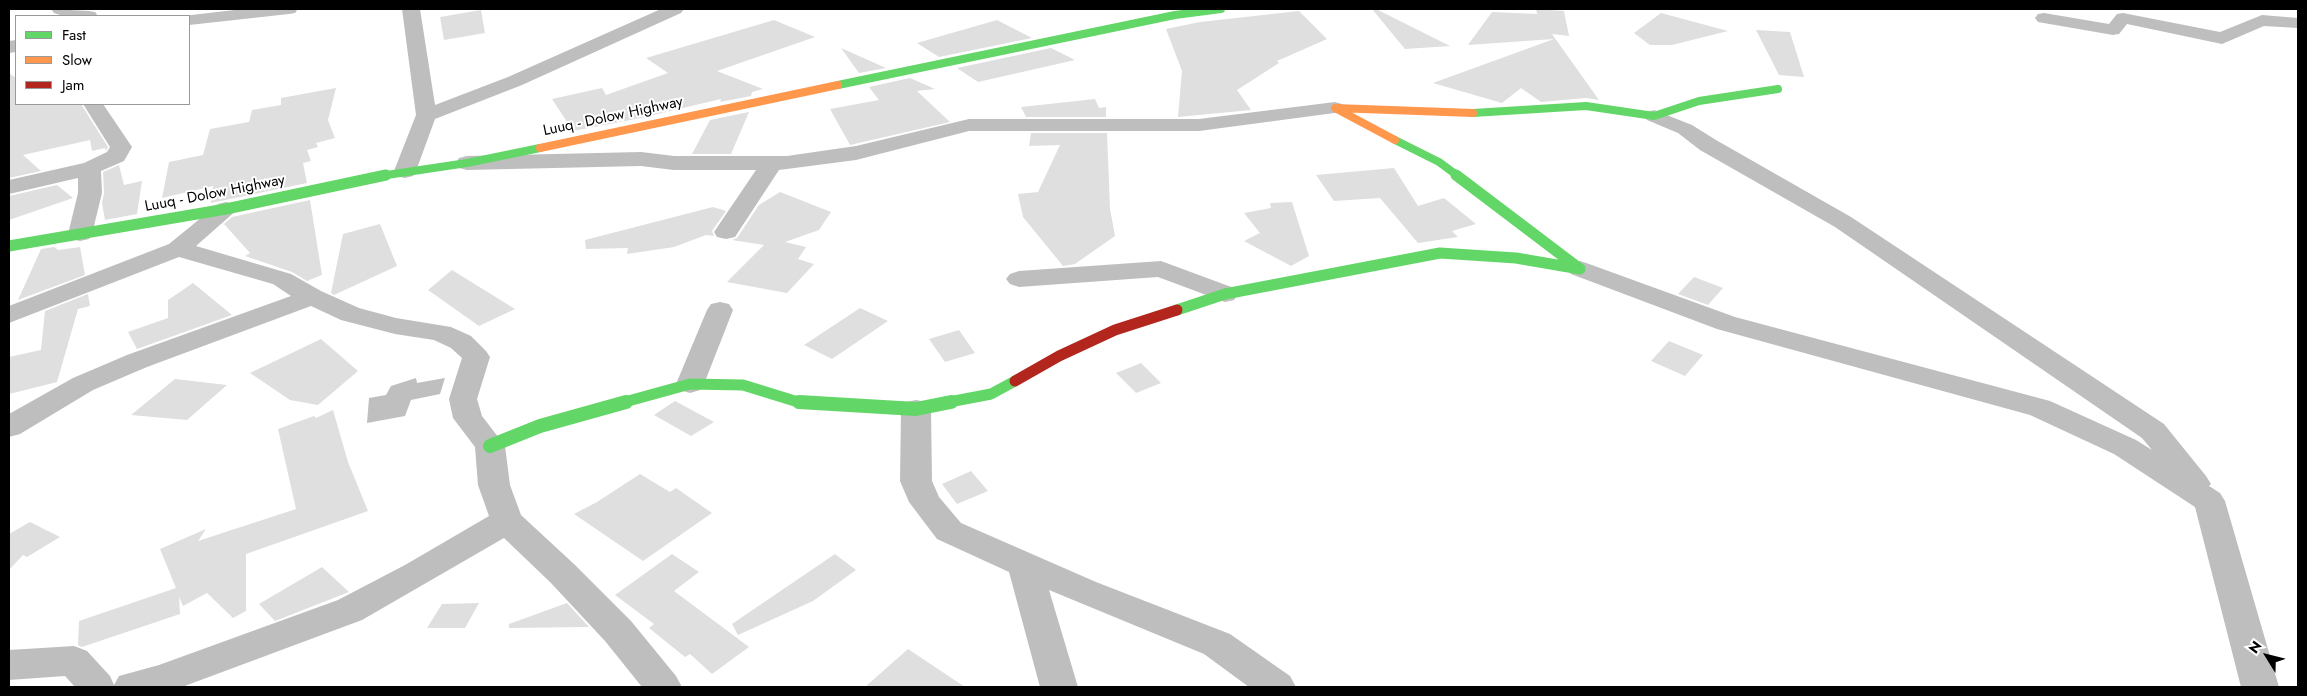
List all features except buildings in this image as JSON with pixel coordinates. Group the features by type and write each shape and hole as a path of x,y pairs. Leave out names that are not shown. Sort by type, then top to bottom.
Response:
{"street":[{"path":"60,9 75,15"},
{"path":"190,20 289,9"},
{"path":"405,171 426,115 411,9"},
{"path":"426,115 524,77 675,9"},
{"name":"Luuq - Dolow Highway","path":"9,246 226,209 405,171 467,163 1178,12 1221,9"},
{"path":"2044,18 2113,30 2123,18 2222,38 2262,20 2298,23"},
{"path":"1654,116 1698,101 1778,88"},
{"path":"9,187 91,168 116,156 121,147 94,105"},
{"path":"467,163 641,159 674,163 787,163 856,153 969,125 1199,125 1335,108 1486,114 1586,106 1654,116 1685,129 1708,145 1843,222 2153,431 2209,501 2260,687"},
{"path":"1335,108 1355,120 1440,162 1580,270"},
{"path":"726,232 772,163"},
{"path":"80,234 90,193 89,177 91,168"},
{"path":"9,315 178,249 226,209"},
{"path":"178,249 282,279 312,297 350,314 395,326 441,333 461,342 476,357 463,398 468,418 490,446 494,485 507,521 563,574 618,631 663,687"},
{"path":"490,446 540,426 690,384 743,385 798,402 916,409 991,394 1059,356 1115,330 1224,294 1440,253 1516,258 1580,270 1726,323 2040,408 2125,446 2209,501"},
{"path":"1019,280 1161,269 1224,294"},
{"path":"9,427 39,408 110,372 312,297"},
{"path":"690,384 720,310"},
{"path":"916,409 916,481 925,502 949,531 1217,644 1277,687"},
{"path":"132,687 162,679 350,610 417,574 507,521"},
{"path":"1024,564 1059,687"},
{"path":"9,665 74,661 97,687"}],"shaded area":[{"path":"416,378 417,383 445,378 440,394 411,400 405,416 367,423 369,398 386,395 391,386"}],"traffic: fast":[{"path":"838,85 1175,15 1221,9"},
{"path":"1473,113 1586,106 1654,116 1699,101 1778,89"},
{"path":"1177,310 1225,294 1440,253 1516,258 1580,269 1439,162 1395,140"},
{"path":"9,246 226,209 405,171 467,163 540,148"},
{"path":"490,446 540,426 690,384 743,385 798,402 916,409 991,394 1015,381"}],"traffic: slow":[{"path":"540,148 838,85"},
{"path":"1395,140 1335,108 1473,113"}],"traffic: jam":[{"path":"1015,381 1059,356 1115,330 1177,310"}]}
